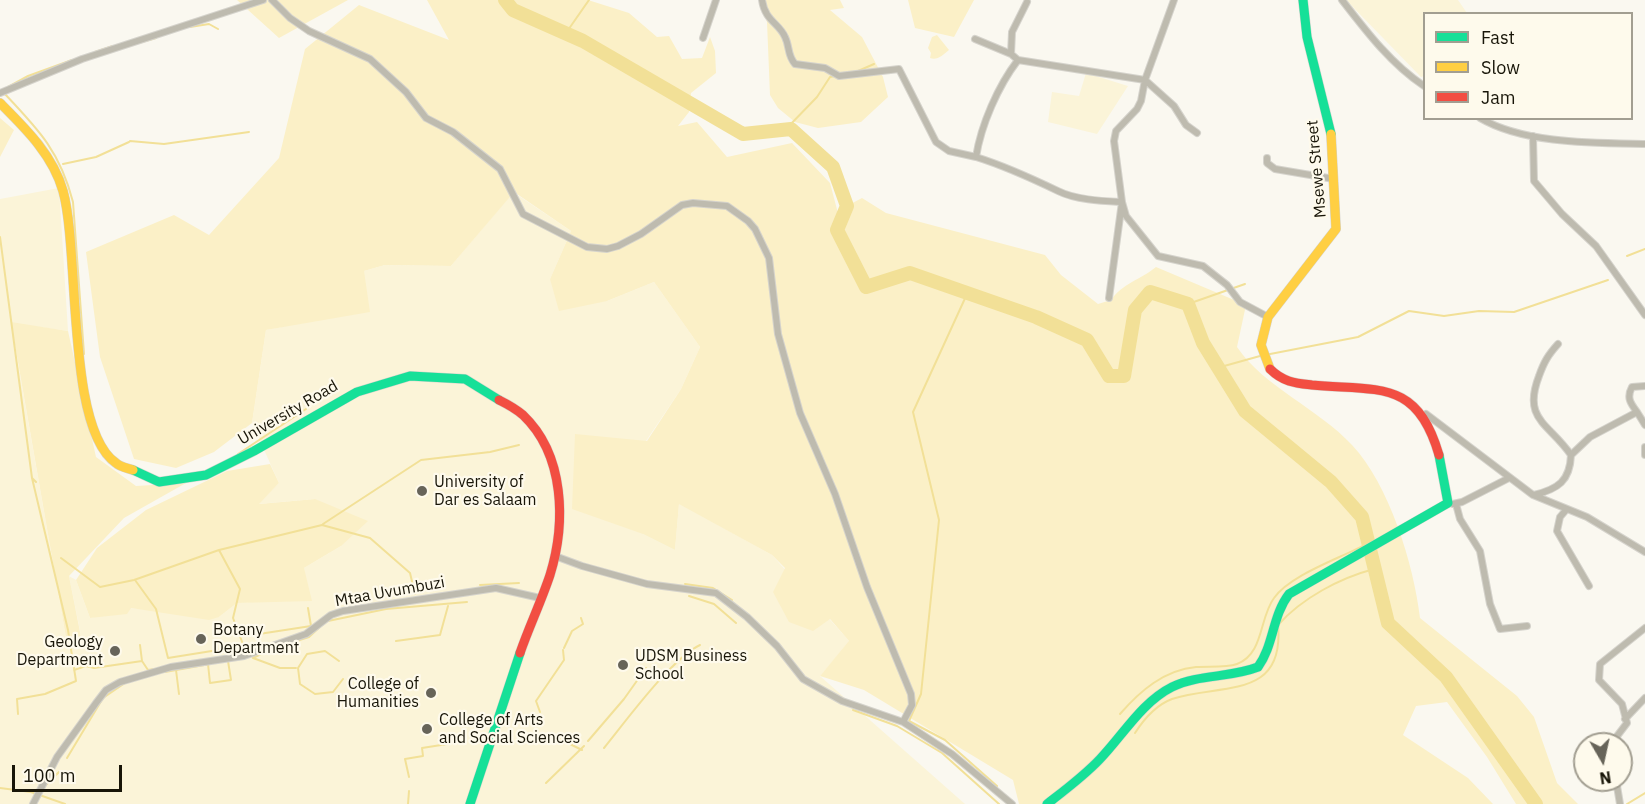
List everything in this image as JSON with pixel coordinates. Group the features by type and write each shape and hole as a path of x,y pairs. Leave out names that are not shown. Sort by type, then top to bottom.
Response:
{"street":[{"path":"0,93 32,77 126,43 263,0"},
{"path":"272,0 290,18 309,31 370,59 406,92 426,118 453,132 500,169 523,214 587,247 599,249 618,246 641,234 682,205 716,203 740,214 755,229 769,258 778,334 800,413 835,494 864,577 908,686 912,705 903,723"},
{"path":"704,39 716,0"},
{"path":"762,0 771,23 785,37 790,58 795,64 825,68 839,76 899,69 917,100 936,142 949,152 976,157 1014,170 1059,192 1100,201 1122,202"},
{"path":"1174,0 1144,80 1137,109 1116,131 1113,141 1126,216 1158,256 1203,266 1227,285 1240,303 1268,317"},
{"name":"Msewe Street","path":"1304,0 1307,37 1330,123 1337,214 1336,229 1268,317 1263,326 1260,349 1266,364 1278,378 1297,385 1386,392 1407,399 1421,410"},
{"path":"1342,0 1383,50 1409,76 1423,85"},
{"path":"1011,54 1016,19 1027,2"},
{"path":"975,39 1011,54 1018,60 1144,80 1174,106 1186,125 1197,133"},
{"path":"976,157 978,143 994,102 1018,60"},
{"name":"University Road","path":"0,104 39,144 63,189 71,225 79,349 86,405 93,430 111,460 140,479 158,483 182,482 207,476 238,460 308,417 366,387 424,375 466,379 491,389 528,420 548,452 560,490 555,556 471,804"},
{"path":"1483,120 1494,127 1533,136 1595,143 1645,144"},
{"path":"1533,136 1534,181 1562,214 1596,246 1645,315"},
{"path":"1267,158 1267,163 1275,169 1334,179"},
{"path":"1109,298 1122,202"},
{"path":"1558,344 1544,360 1532,391 1532,402 1546,427 1571,455"},
{"path":"1645,386 1632,387 1629,394 1629,402 1645,425"},
{"path":"1421,410 1533,495 1614,532 1645,552"},
{"path":"1421,410 1440,460 1452,504 1480,551 1490,604 1500,629 1527,626"},
{"path":"1533,495 1560,486 1566,479 1571,455 1590,437 1637,412"},
{"path":"1645,447 1645,455"},
{"path":"1047,804 1090,769 1145,707 1170,688 1192,680 1258,667 1266,658 1275,612 1289,594 1452,504 1509,478"},
{"path":"1566,510 1560,518 1557,531 1588,586"},
{"path":"555,556 647,584 716,593 747,617 777,646 803,680 842,701 903,723 952,754 1012,804"},
{"name":"Mtaa Uvumbuzi","path":"33,804 57,757 89,712 106,690 120,682 171,667 244,656 306,634 331,615 343,611 496,588 540,598"},
{"path":"1621,732 1625,719 1622,704 1597,675 1603,660 1645,628"},
{"path":"1625,719 1645,698"}],"shaded area":[{"path":"237,0 348,0 279,38"},
{"path":"427,0 588,0 629,13 657,37 669,36 682,59 702,58 710,37 715,51 716,73 691,93 689,112 678,126 697,122 727,157 792,143 830,183 839,217 843,208 862,198 886,213 1045,255 1061,275 1098,304 1111,300 1126,286 1156,267 1246,305 1237,347 1262,374 1339,432 1365,461 1398,526 1412,574 1420,618 1517,696 1534,717 1557,783 1578,804 1516,804 1487,757 1447,702 1416,706 1403,735 1468,778 1493,804 1019,804 1013,780 864,690 820,676 849,641 830,619 813,631 789,622 773,592 785,568 772,555 679,504 675,550 643,534 572,509 575,434 647,441 681,389 700,347 654,282 607,301 559,311 550,279 571,231 514,192 451,266 385,265 364,271 370,312 266,330 252,423 214,452 176,468 134,459 100,357 86,252 174,215 209,235 279,158 305,49 359,5 449,40"},
{"path":"759,0 840,0 844,8 830,10 862,37 883,77 888,97 861,122 818,128 795,122 778,108 770,95 767,22"},
{"path":"908,0 974,0 954,37 915,28"},
{"path":"1346,0 1458,0 1466,12 1423,12 1423,76 1421,77"},
{"path":"937,35 949,50 933,59 930,58 931,53 928,48 932,37"},
{"path":"1086,73 1128,86 1097,134 1048,122 1052,92 1079,96"},
{"path":"0,118 14,130 0,157"},
{"name":"University of Dar es Salaam","path":"59,188 68,331 11,323 68,649 83,646 69,576 76,580 90,618 131,608 219,617 237,603 269,601 304,568 341,546 315,499 258,504 279,483 252,423 266,330 286,326 364,271 385,265 451,266 513,192 571,231 550,279 607,301 654,282 700,347 681,389 646,441 643,534 675,550 679,503 772,555 850,642 820,676 965,804 0,804 0,199"},
{"path":"11,322 68,331 96,457 136,486 186,483 124,518 69,576 83,647 68,649"},
{"path":"270,464 279,483 259,504 315,499 368,521 341,546 304,568 312,601 237,603 219,617 209,620 131,608 127,614 90,618 76,580 97,548 146,510 227,471"}],"waterway":[{"path":"505,0 513,10 583,41 743,134 791,129 833,167 847,206 837,230 866,287 910,273 1036,317 1087,340 1109,376 1124,376 1135,310 1150,292 1188,304 1203,343 1245,411 1331,482 1362,517 1388,623 1446,677 1536,804"},
{"path":"566,33 589,0"},
{"path":"190,27 209,24 218,29"},
{"path":"124,47 156,38"},
{"path":"95,52 113,46"},
{"path":"8,87 28,76 72,60"},
{"path":"858,71 874,64"},
{"path":"786,129 817,97 830,77 835,76"},
{"path":"3,92 46,142 62,168 68,184 73,202 84,354"},
{"path":"130,141 164,144 249,132"},
{"path":"63,164 96,157 129,142"},
{"path":"0,237 32,478 36,482"},
{"path":"1627,256 1645,249"},
{"path":"1265,355 1358,337 1409,311 1444,316 1479,311 1514,312 1608,280"},
{"path":"1188,304 1245,284"},
{"path":"967,294 913,412 939,520 921,694 909,721 945,740 997,786"},
{"path":"1217,368 1260,356"},
{"path":"238,454 306,409"},
{"path":"323,524 421,460 490,452 519,445"},
{"path":"18,714 17,699 45,694 76,681 68,630 32,478"},
{"path":"61,558 100,587 134,580 219,550 322,525 370,538 410,573 415,594"},
{"path":"1120,714 1144,690 1173,672 1196,667 1233,665 1246,659 1257,644 1269,606 1282,589 1304,574 1368,543"},
{"path":"219,550 240,589 233,618 246,652"},
{"path":"1135,733 1151,713 1172,699 1228,689 1260,678 1271,666 1277,649 1278,625 1288,615 1322,590 1374,569"},
{"path":"135,580 156,609 168,658 243,646"},
{"path":"480,585 519,583"},
{"path":"685,584 713,588 732,600"},
{"path":"689,596 714,604 736,623"},
{"path":"328,621 386,609 467,602"},
{"path":"396,641 440,635 448,606"},
{"path":"237,626 259,634 311,626 308,608"},
{"path":"564,648 572,631 583,624 581,618"},
{"path":"284,645 309,637 323,624"},
{"path":"74,670 86,666 94,668 142,661 140,645"},
{"path":"604,748 636,707 676,663 700,645"},
{"path":"540,712 536,701 564,660 563,650"},
{"path":"339,661 325,651 307,654 298,668 300,684 315,694 333,692 343,679"},
{"path":"253,658 265,652"},
{"path":"253,658 280,668 296,668"},
{"path":"142,661 148,670 154,669"},
{"path":"208,664 210,683 231,680 228,661"},
{"path":"165,672 210,664"},
{"path":"588,741 624,699 646,668"},
{"path":"176,670 179,694"},
{"path":"67,758 103,698 125,683"},
{"path":"853,710 897,726 942,753 999,804"},
{"path":"556,737 582,750"},
{"path":"409,777 405,759 423,756 422,748 454,743"},
{"path":"546,783 584,746"},
{"path":"44,787 59,772"},
{"path":"0,788 31,792 65,804"},
{"path":"408,804 409,791"},
{"path":"1627,804 1645,793"}],"traffic: fast":[{"path":"1303,0 1307,37 1331,134"},
{"path":"133,470 159,482 206,475 254,451 357,392 410,376 465,379 499,400"},
{"path":"1047,804 1094,765 1142,710 1161,693 1193,680 1258,667 1267,649 1279,612 1289,594 1448,503 1439,455"},
{"path":"470,804 520,653"}],"traffic: slow":[{"path":"0,103 45,154 63,191 68,219 77,337 89,415 100,444 118,464 133,470"},
{"path":"1270,369 1261,345 1268,317 1336,229 1331,134"}],"traffic: jam":[{"path":"1270,369 1280,377 1295,382 1376,390 1407,401 1419,413 1430,430 1439,455"},
{"path":"499,400 523,415 537,431 554,469 560,512 555,555 550,575 520,653"}],"place":[{"name":"University of Dar es Salaam","path":"422,491"},
{"name":"Botany Department","path":"201,639"},
{"name":"Geology Department","path":"115,651"},
{"name":"UDSM Business School","path":"623,665"},
{"name":"College of Humanities","path":"431,693"},
{"name":"College of Arts and Social Sciences","path":"427,729"}]}
